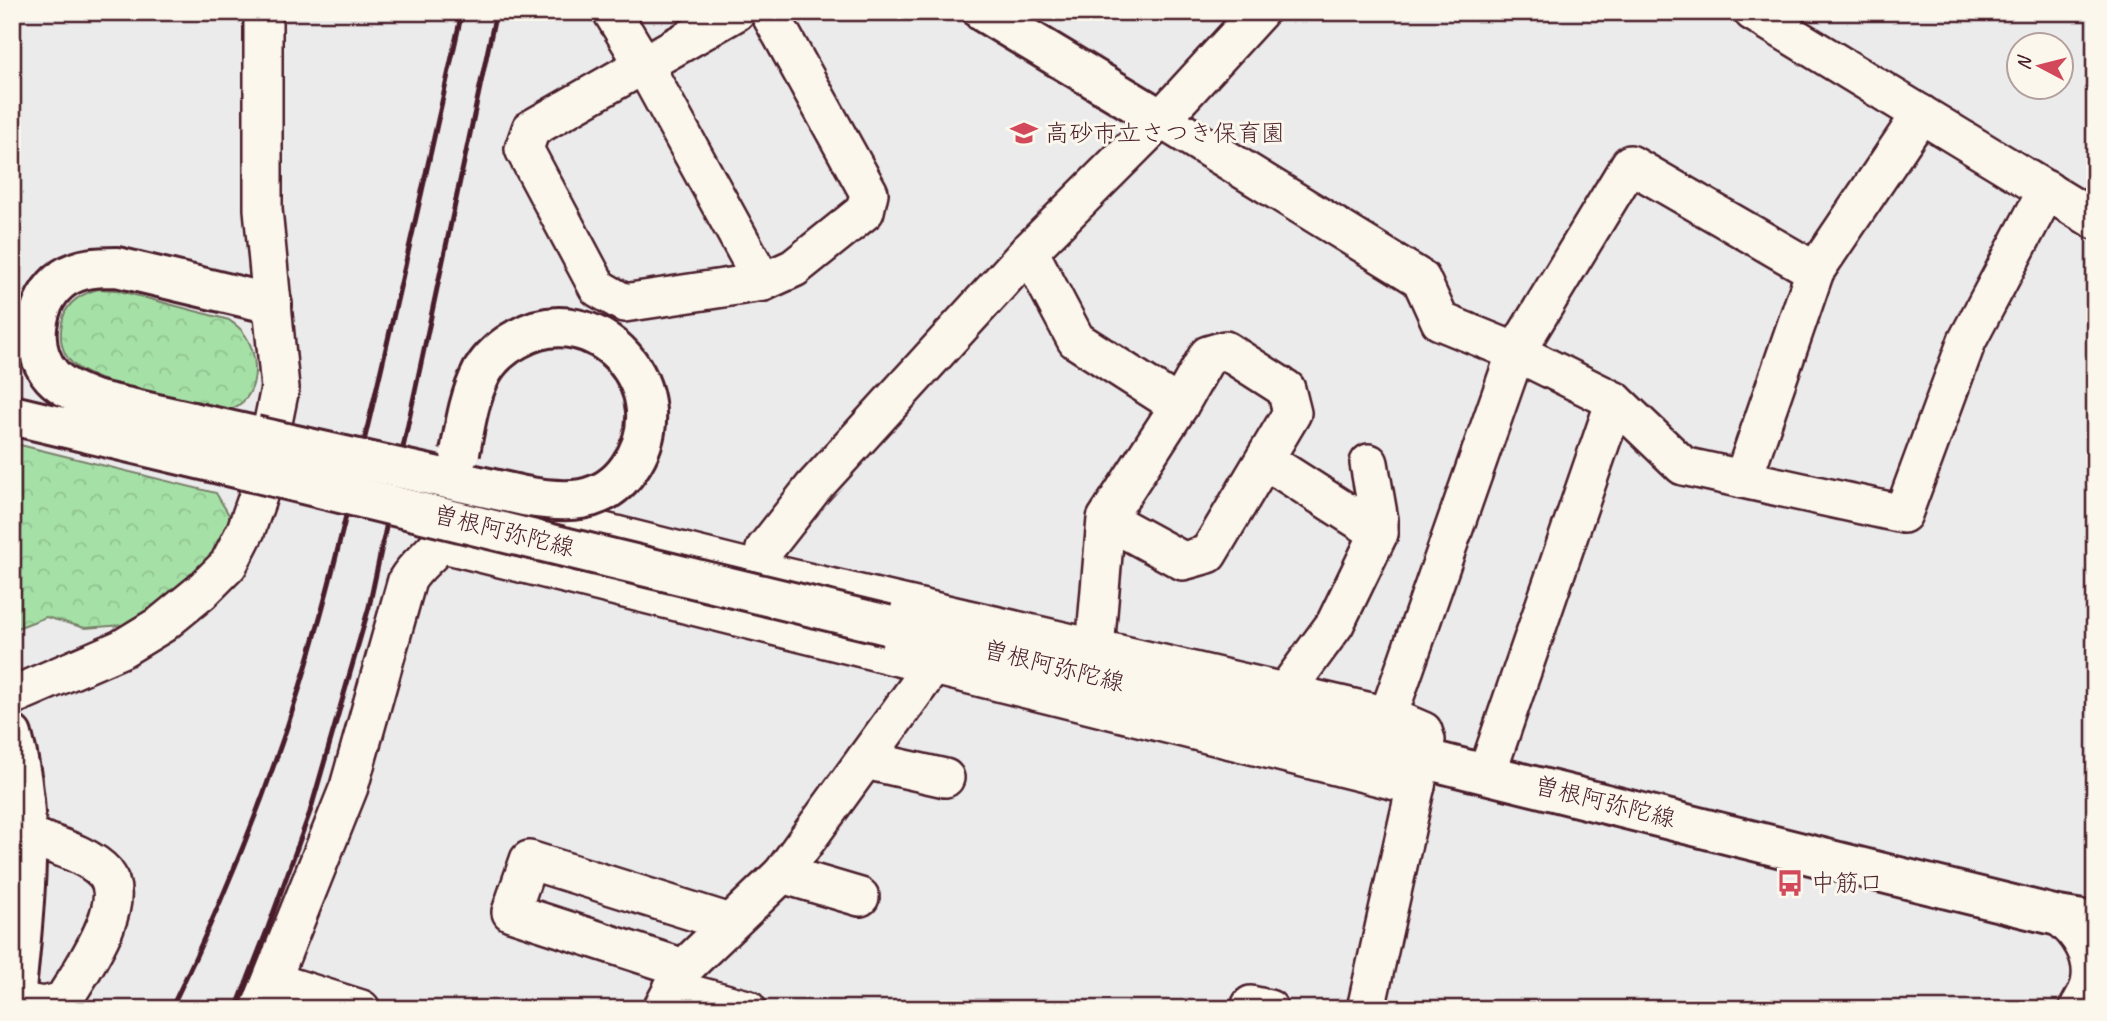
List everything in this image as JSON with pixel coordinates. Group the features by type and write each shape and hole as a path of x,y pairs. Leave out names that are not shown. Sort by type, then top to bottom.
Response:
{"main road":[{"path":"982,12 1161,119"},
{"path":"272,304 117,267 96,267 78,271 53,288 43,304 37,324 37,344 42,361 52,376 71,390 250,453 524,496 556,502 593,496 610,488 624,476 634,462 642,445 647,423 646,397 625,358 608,343 588,332 568,328 548,327 527,333 509,343 483,370 469,408 460,453 451,494 440,543"},
{"name":"曽根阿弥陀線","path":"12,415 250,453 1419,771 1487,773 2077,919"},
{"path":"12,735 22,780 27,835 15,1005"}],"street":[{"path":"12,695 121,649 172,616 201,593 228,565 246,530 258,496 280,388 263,209 263,12"},
{"path":"612,12 763,282"},
{"path":"736,12 531,129 524,149 598,288 624,303 763,282 794,268 865,211 869,193 769,12"},
{"path":"749,620 765,549 813,488 1029,251 1161,119 1259,12"},
{"path":"1753,12 2095,220"},
{"path":"1743,479 1815,271 1921,114"},
{"path":"1161,119 1421,279 1440,321 1516,352 1615,401 1683,466 1903,514 1967,341 2047,191"},
{"path":"1388,716 1516,352 1630,164 1815,271"},
{"path":"1029,251 1076,340 1179,406"},
{"path":"1095,649 1106,519 1179,406 1208,355 1225,350 1286,389 1292,413 1208,554 1182,561 1106,519"},
{"path":"1487,773 1615,401"},
{"path":"1265,460 1379,533"},
{"path":"1285,692 1335,624 1379,533 1369,463"},
{"path":"451,494 760,571 1388,716 1423,731 1426,740 1366,1009"},
{"path":"361,1009 266,995 349,787 407,580 416,565 440,543 933,666 1419,771"},
{"path":"673,989 730,923 782,874 933,666"},
{"path":"865,760 944,778"},
{"path":"15,1005 44,1006 63,1001 105,928 114,895 105,874 83,858 27,835"},
{"path":"730,923 529,860 511,912 673,989 747,1009"},
{"path":"782,874 860,897"},
{"path":"2077,919 2072,926 2088,955 2090,984 2078,1009"}],"green space":[{"path":"98,289 116,290 229,320 242,331 253,352 255,376 246,398 226,410 210,409 136,391 82,371 68,359 63,350 63,316 74,301"},
{"path":"12,443 216,493 232,520 207,563 165,599 123,625 85,628 46,617 12,630"}],"railway":[{"path":"171,1009 241,852 286,731 307,662 372,409 462,12"},
{"path":"236,1009 310,812 369,607 496,12"}],"place":[{"name":"高砂市立さつき保育園","path":"1024,133"},
{"name":"中筋口","path":"1790,883"}]}
